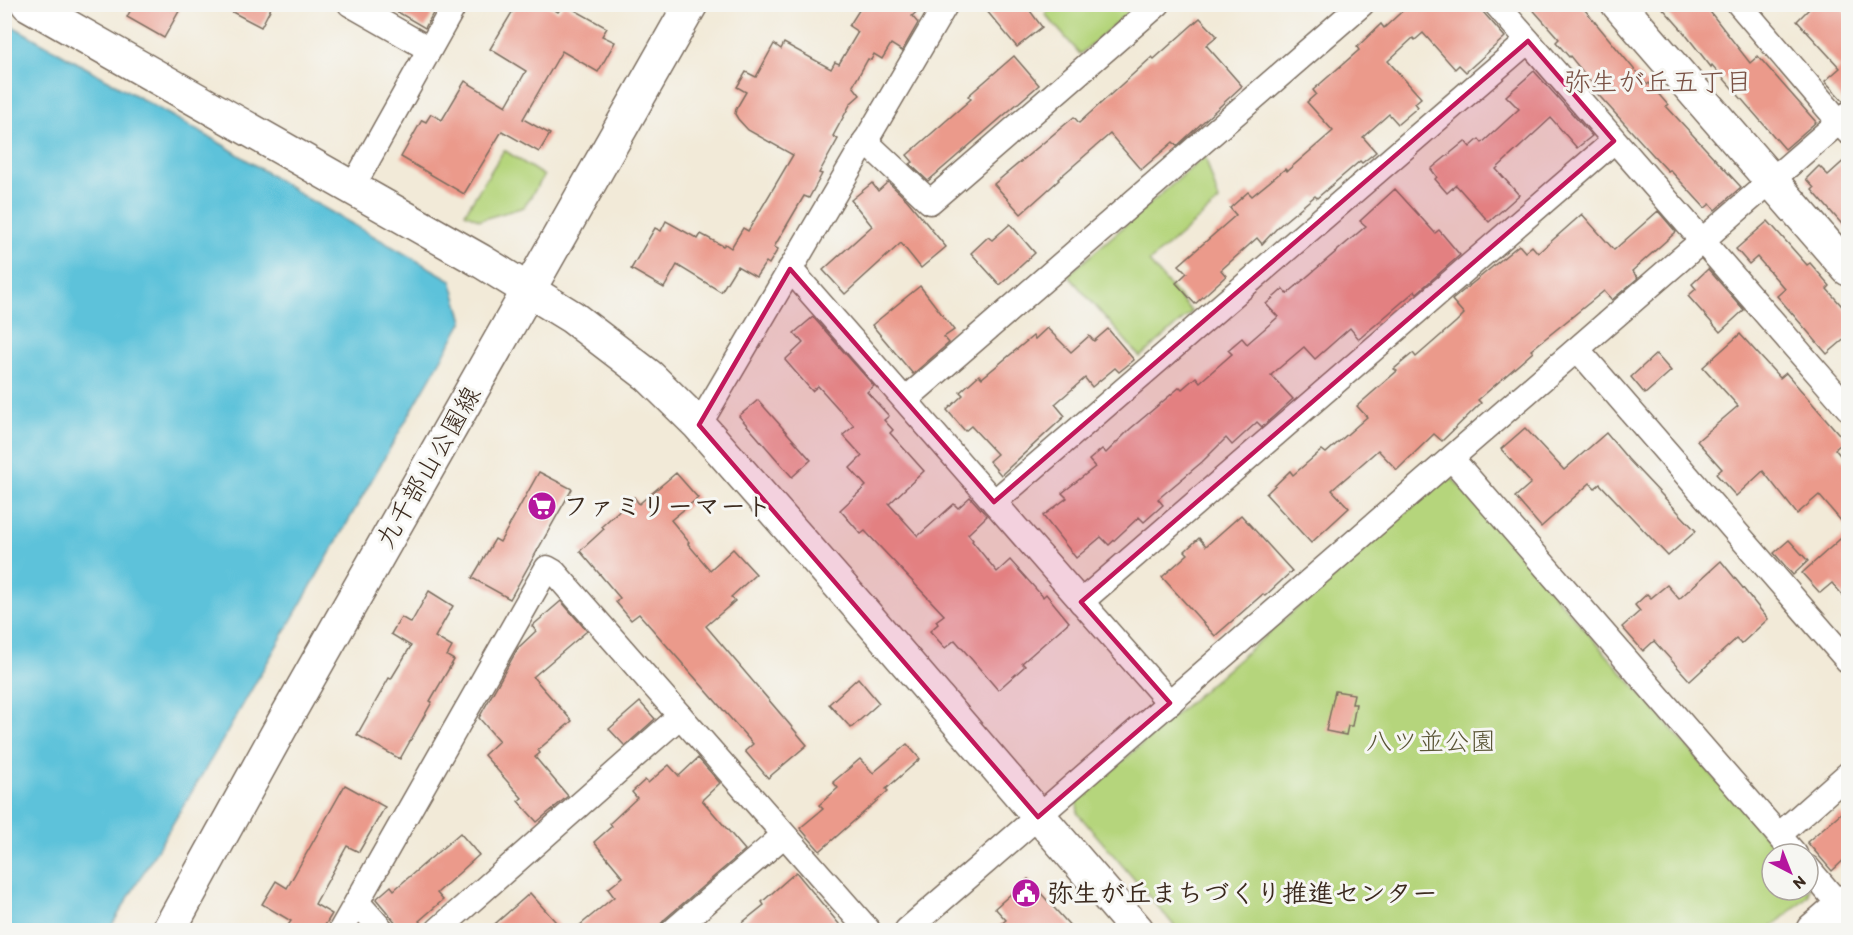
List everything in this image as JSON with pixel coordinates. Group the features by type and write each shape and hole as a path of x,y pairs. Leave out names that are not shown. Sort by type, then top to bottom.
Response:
{"street":[{"path":"28,4 481,261 572,317 649,376 699,425 1137,930"},
{"path":"350,4 429,49"},
{"path":"352,188 455,4"},
{"name":"九千部山公園線","path":"169,930 287,716 691,4"},
{"path":"699,425 946,4"},
{"path":"865,141 930,202 1158,4"},
{"path":"905,400 1362,4"},
{"path":"1496,4 1848,408"},
{"path":"1618,4 1848,269"},
{"path":"907,930 1702,242 1845,123 1753,9"},
{"path":"994,502 1528,41"},
{"path":"1081,602 1614,141"},
{"path":"790,269 1170,703"},
{"path":"1578,350 1848,661"},
{"path":"1452,459 1785,842"},
{"path":"341,930 547,568 554,572 868,930"},
{"path":"438,930 680,716"},
{"path":"1779,835 1848,774"},
{"path":"674,930 784,835"},
{"path":"1813,930 1846,907 1820,880"},
{"path":"357,903 382,930"}],"highlighted area":[{"path":"1528,41 1614,141 1081,602 1170,703 1038,817 699,425 790,269 994,502"}],"green space":[{"path":"1056,4 1137,5 1080,54 1045,14"},
{"path":"504,150 544,176 524,207 480,220 465,213"},
{"path":"1205,156 1219,201 1149,262 1192,312 1140,357 1068,275"},
{"name":"八ツ並公園","path":"1453,479 1771,842 1760,842 1760,902 1801,902 1768,930 1178,930 1078,814 1077,801 1443,480"}],"water":[{"path":"5,22 225,146 303,196 451,280 463,321 221,743 109,930 5,930"}],"building":[{"path":"134,4 183,4 164,38 127,17"},
{"path":"217,4 273,4 261,27"},
{"path":"384,4 438,4 425,28"},
{"path":"517,4 545,4 558,12 564,4 607,28 602,36 615,42 598,72 562,51 523,119 550,134 539,152 502,131 464,194 401,157 422,120 426,122 431,114 442,120 465,81 506,106 526,71 490,49"},
{"path":"863,4 925,4 912,16 918,23 902,51 891,44 882,59 874,54 871,60 868,59 853,86 860,95 851,103 833,136 838,139 819,173 822,174 809,198 804,196 774,247 778,249 769,264 766,262 756,277 737,266 721,292 677,265 664,288 631,269 655,228 661,231 666,221 698,239 701,234 731,248 743,228 748,231 793,155 748,130 738,119 735,114 736,109 746,92 737,87 746,72 756,77 774,44 781,49 784,43 831,69 835,62 839,64 858,32 849,26"},
{"path":"981,4 1025,4 1042,27 1017,47"},
{"path":"1410,4 1476,4 1505,37 1466,72 1459,65 1455,69 1423,33 1415,40 1413,38 1388,61 1421,98 1415,103 1418,107 1398,124 1389,114 1363,137 1376,152 1362,163 1360,161 1317,198 1315,196 1279,226 1262,244 1257,238 1221,270 1226,276 1195,304 1176,283 1187,273 1179,265 1236,215 1230,208 1248,192 1252,196 1285,169 1287,171 1333,131 1307,102 1316,94 1313,90 1359,50 1357,47 1381,24 1384,28"},
{"path":"1528,4 1580,4 1647,85 1649,83 1668,105 1666,106 1741,187 1715,210 1710,204 1705,208 1593,89 1595,87 1556,42 1559,39"},
{"path":"1659,4 1704,4 1750,63 1758,56 1816,122 1785,149 1712,65 1711,67"},
{"path":"1814,4 1839,4 1848,15 1848,100 1843,101 1825,81 1840,68 1797,21"},
{"path":"1200,18 1217,36 1206,45 1242,86 1177,146 1173,142 1141,170 1110,134 1021,214 994,184 1074,117 1079,123 1152,57 1154,59"},
{"path":"1014,56 1039,85 928,181 910,164 913,162 907,155 971,99 968,96"},
{"path":"1534,71 1592,136 1577,148 1551,118 1496,169 1519,195 1489,222 1456,185 1447,193 1435,179 1437,177 1431,169 1465,141 1470,147 1479,139 1482,143 1519,109 1506,96"},
{"path":"1848,157 1848,231 1812,190 1814,188 1806,179 1819,166 1828,175"},
{"path":"888,182 907,200 946,247 921,268 901,243 845,294 823,270 872,226 851,200 872,183 878,191"},
{"path":"1395,189 1435,233 1439,230 1460,255 1359,339 1350,328 1315,359 1304,347 1271,375 1293,399 1262,427 1257,422 1232,445 1226,438 1202,462 1158,499 1163,505 1144,522 1139,517 1109,545 1101,537 1076,558 1043,516 1067,498 1062,493 1095,467 1089,460 1102,449 1106,453 1130,429 1180,387 1182,389 1196,377 1200,382 1232,354 1228,350 1242,338 1247,344 1278,317 1266,304 1283,289 1287,294 1366,226 1360,221"},
{"path":"1658,211 1676,232 1632,271 1638,278 1612,300 1604,291 1531,350 1533,352 1478,400 1481,403 1442,441 1434,434 1397,470 1378,450 1332,490 1349,508 1311,543 1266,494 1290,471 1293,475 1322,450 1326,453 1367,417 1357,406 1397,371 1394,369 1413,353 1416,357 1456,322 1464,314 1452,300 1519,245 1525,252 1532,246 1538,253 1582,214 1614,250"},
{"path":"1768,221 1807,265 1810,263 1830,286 1827,289 1848,313 1848,336 1827,354 1777,296 1785,289 1757,257 1749,264 1736,249"},
{"path":"1010,224 1035,253 1000,285 971,253 988,237 992,240"},
{"path":"1708,269 1744,310 1720,332 1688,296 1696,289 1692,284"},
{"path":"920,286 954,330 944,337 949,343 913,374 872,325"},
{"path":"813,317 874,386 867,392 889,416 884,420 893,430 890,433 924,471 889,504 918,536 954,504 958,508 970,497 987,516 968,534 972,541 997,572 1010,560 1043,597 1046,594 1069,622 1022,663 1025,666 998,690 955,640 945,648 930,631 938,624 936,621 944,615 865,531 861,534 840,510 866,486 850,468 862,456 843,435 854,426 818,386 812,391 785,360 803,343 794,333"},
{"path":"1047,328 1071,352 1089,336 1094,341 1108,329 1134,360 1119,372 1115,368 1092,387 1085,378 1055,404 1065,416 1001,475 989,461 997,454 971,426 965,431 947,410 963,395 960,392 979,375 982,378 1033,336 1035,339"},
{"path":"1740,334 1780,378 1786,373 1845,441 1835,449 1848,465 1848,529 1819,495 1797,514 1763,471 1736,496 1716,474 1722,469 1697,441 1738,406 1703,367"},
{"path":"1656,354 1671,371 1645,394 1631,377"},
{"path":"758,400 811,460 792,477 739,416"},
{"path":"1525,428 1564,470 1606,433 1696,531 1668,556 1600,484 1595,488 1590,483 1541,527 1515,497 1531,483 1501,449"},
{"path":"539,472 572,489 510,599 472,578 495,539 500,542"},
{"path":"676,473 698,498 671,520 689,542 688,544 710,570 733,549 756,574 731,597 735,601 706,626 807,745 768,778 745,751 753,744 639,614 631,620 616,602 620,598 580,551 604,529 602,526 634,497 639,504"},
{"path":"1241,515 1292,571 1215,636 1162,577 1188,554 1185,551 1199,538 1206,546"},
{"path":"1848,532 1848,601 1832,583 1820,593 1802,573"},
{"path":"1789,540 1808,561 1793,575 1774,553"},
{"path":"1721,561 1768,619 1741,644 1736,639 1690,681 1654,641 1643,651 1622,627 1640,611 1635,605 1647,594 1651,598 1667,585 1679,599"},
{"path":"429,591 453,606 435,637 452,647 447,656 454,660 400,759 357,735 389,678 391,679 411,646 391,634 401,617 411,623"},
{"path":"561,601 587,631 533,677 572,721 538,750 540,753 535,757 568,796 537,822 518,801 522,798 484,755 499,741 479,718 518,648 536,631 532,626"},
{"path":"858,678 879,703 851,728 829,704"},
{"path":"1335,691 1354,694 1352,704 1356,704 1352,726 1348,726 1346,735 1326,731"},
{"path":"640,702 655,719 625,746 609,729"},
{"path":"907,744 920,759 886,789 888,791 820,851 800,828 823,809 819,805 838,788 833,782 860,759 873,773"},
{"path":"698,758 720,783 702,800 745,850 665,919 656,930 574,930 614,897 608,889 623,877 594,842 612,826 610,823 637,798 632,792 645,780 648,783 669,765 679,776"},
{"path":"345,785 385,807 359,852 347,846 315,904 332,914 322,930 285,930 291,921 262,904 276,881 287,888"},
{"path":"1841,813 1848,822 1848,856 1832,871 1820,857 1820,842 1807,842"},
{"path":"460,833 479,855 437,893 443,900 419,921 424,926 424,930 402,930 376,899 391,886 394,890"},
{"path":"796,872 844,930 733,930 764,905 762,902"},
{"name":"弥生が丘まちづくり推進センター","path":"1028,879 1074,930 994,930 1006,920 995,908"},
{"path":"530,893 563,930 488,930"}],"place":[{"name":"ファミリーマート","path":"542,506"},
{"name":"弥生が丘まちづくり推進センター","path":"1026,893"}],"district":[{"name":"弥生が丘五丁目","path":"1658,81"}]}
